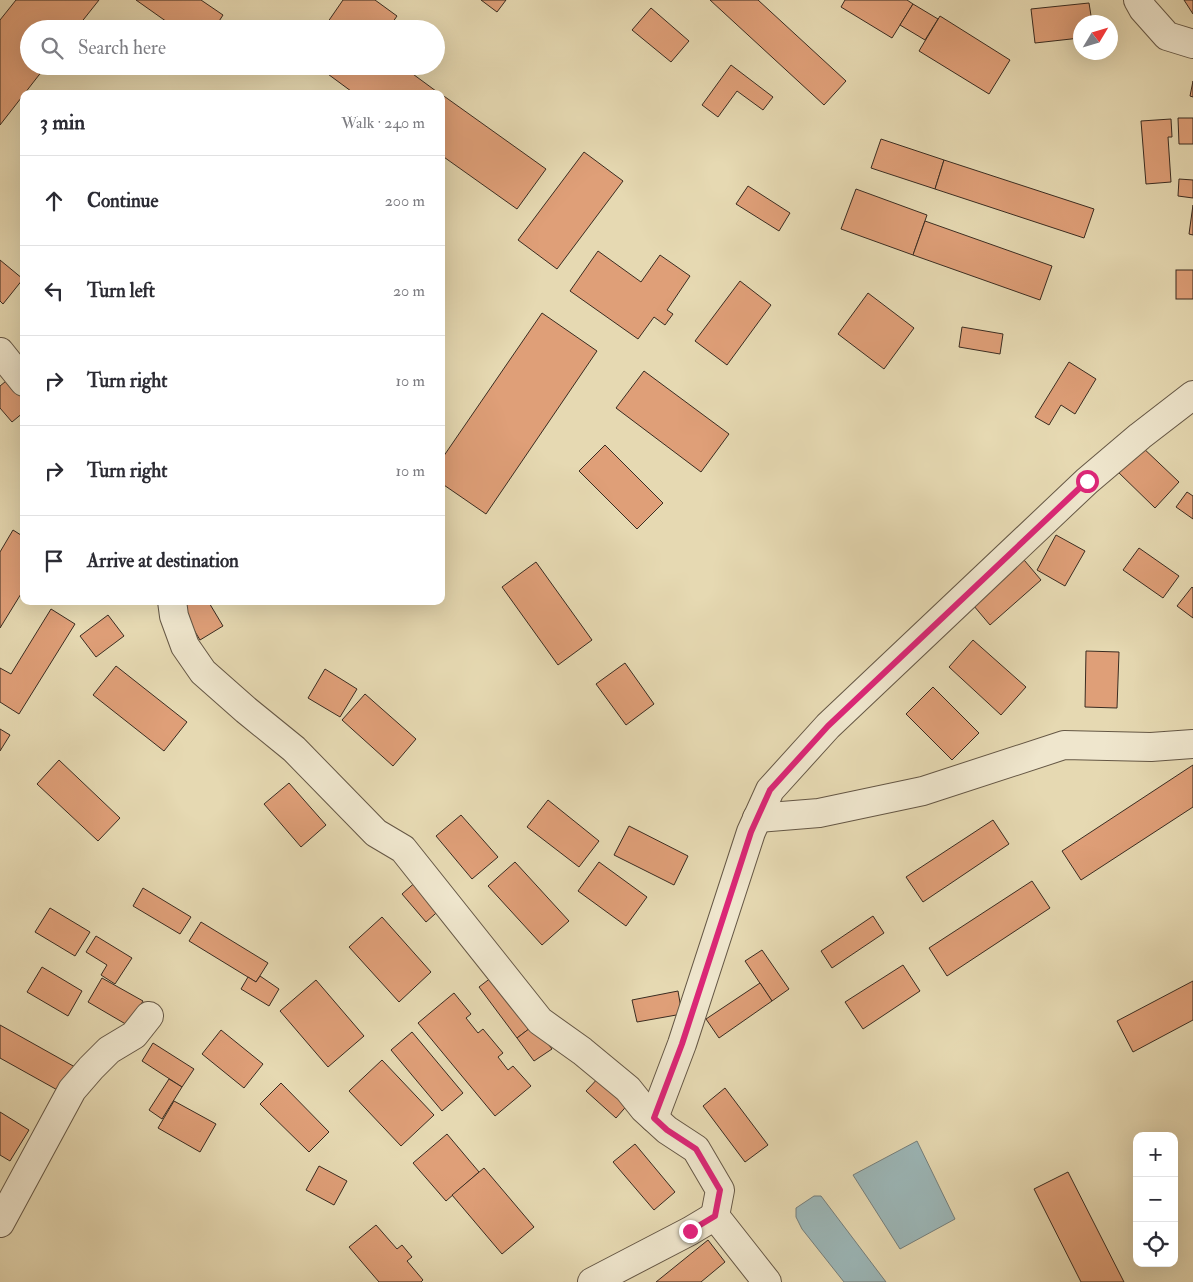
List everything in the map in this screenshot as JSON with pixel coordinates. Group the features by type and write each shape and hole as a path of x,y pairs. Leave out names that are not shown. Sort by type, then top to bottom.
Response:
{"street":[{"path":"1138,0 1143,9 1167,36 1193,44"},
{"path":"0,352 20,377"},
{"path":"654,1118 682,1044 751,832 770,790 828,726 1087,481 1193,394"},
{"path":"173,605 174,616 185,646 203,672 294,749 376,834 402,849 465,925 540,1021 582,1051 628,1089 667,1130 696,1149 720,1190 715,1216 592,1282"},
{"path":"757,818 819,813 923,791 1064,745 1151,747 1193,744"},
{"path":"0,1223 72,1090 109,1050 134,1035 150,1016"},
{"path":"715,1216 768,1282"}],"water":[{"path":"917,1141 955,1219 900,1249 853,1175"},
{"path":"814,1196 821,1196 886,1282 844,1282 802,1229 796,1217 796,1208"}],"building":[{"path":"16,0 99,0 83,20 20,20 20,75 39,75 27,90 20,90 20,99 0,125 0,20"},
{"path":"136,0 201,0 223,15 220,20 164,20"},
{"path":"343,0 375,0 397,16 394,20 329,20"},
{"path":"481,0 506,0 497,12"},
{"path":"710,0 758,0 846,81 824,105"},
{"path":"845,0 907,0 913,4 892,38 841,7"},
{"path":"1184,0 1193,0 1193,14"},
{"path":"1089,3 1091,15 1073,15 1073,39 1035,43 1031,9"},
{"path":"913,4 938,19 925,40 900,25"},
{"path":"651,8 689,41 671,62 632,30"},
{"path":"940,16 1010,60 989,94 919,51"},
{"path":"731,65 773,97 763,110 737,91 718,117 702,105"},
{"path":"329,75 414,75 435,90 350,90"},
{"path":"1193,81 1193,97 1190,96"},
{"path":"445,97 546,169 517,209 445,158"},
{"path":"1178,118 1193,118 1193,144 1179,144"},
{"path":"1171,119 1172,137 1168,137 1171,182 1146,184 1141,121"},
{"path":"881,139 944,160 935,189 871,168"},
{"path":"584,152 623,181 557,269 518,240"},
{"path":"944,160 1094,209 1084,238 935,189"},
{"path":"1179,179 1193,180 1193,198 1178,196"},
{"path":"748,186 790,213 779,231 736,204"},
{"path":"856,189 927,215 913,255 841,229"},
{"path":"1193,205 1193,235 1189,234"},
{"path":"925,221 1052,266 1040,300 913,255"},
{"path":"598,251 641,282 660,255 690,276 667,310 673,314 665,325 654,317 638,339 570,291"},
{"path":"0,260 20,277 20,283 3,304 0,301"},
{"path":"1176,270 1193,270 1193,299 1176,299"},
{"path":"740,281 771,305 727,365 695,341"},
{"path":"868,293 914,328 884,369 838,334"},
{"path":"542,313 597,351 486,514 445,486 445,454"},
{"path":"962,327 1003,334 1000,354 959,347"},
{"path":"1069,362 1096,379 1075,414 1061,405 1049,425 1035,417"},
{"path":"644,371 729,434 701,472 616,408"},
{"path":"11,377 20,387 20,415 12,422 0,408 0,386"},
{"path":"605,445 663,503 637,529 579,471"},
{"path":"1140,445 1179,482 1155,508 1116,470"},
{"path":"1187,492 1193,496 1193,519 1176,507"},
{"path":"13,530 20,534 20,596 0,628 0,552"},
{"path":"1056,535 1085,551 1065,586 1037,570"},
{"path":"1139,548 1179,576 1163,598 1123,570"},
{"path":"1019,554 1041,580 990,625 968,599"},
{"path":"536,562 592,640 558,665 502,587"},
{"path":"1193,588 1193,618 1177,606"},
{"path":"179,605 210,605 223,626 200,640"},
{"path":"51,609 75,624 19,714 0,702 0,668 11,674"},
{"path":"108,615 124,636 96,657 80,636"},
{"path":"973,640 1026,687 1001,715 949,667"},
{"path":"1086,651 1119,652 1117,708 1085,707"},
{"path":"625,663 654,704 626,725 596,684"},
{"path":"116,666 187,722 164,751 93,695"},
{"path":"325,669 357,689 340,717 308,698"},
{"path":"933,687 979,733 952,760 906,714"},
{"path":"365,694 416,739 393,766 342,720"},
{"path":"0,729 10,735 0,751"},
{"path":"59,760 120,818 98,841 37,784"},
{"path":"1193,765 1193,807 1081,880 1062,851"},
{"path":"289,783 326,825 301,847 264,804"},
{"path":"548,800 599,841 579,867 527,827"},
{"path":"461,815 498,857 472,879 436,836"},
{"path":"993,820 1009,844 923,902 906,877"},
{"path":"629,826 688,856 674,885 614,855"},
{"path":"515,862 569,921 542,945 488,886"},
{"path":"599,862 647,897 626,926 578,891"},
{"path":"418,880 443,907 426,922 402,894"},
{"path":"1032,881 1050,908 947,976 929,948"},
{"path":"143,888 191,917 180,934 133,906"},
{"path":"50,908 90,932 75,956 35,932"},
{"path":"873,916 884,933 832,968 821,951"},
{"path":"382,917 431,972 399,1002 349,947"},
{"path":"201,922 268,963 256,982 189,941"},
{"path":"96,936 132,958 115,984 101,975 107,965 86,952"},
{"path":"762,950 789,989 772,1001 745,961"},
{"path":"903,965 920,991 863,1029 845,1002"},
{"path":"42,967 82,991 68,1016 27,992"},
{"path":"496,974 534,1025 517,1038 479,987"},
{"path":"260,976 279,989 269,1006 241,989 248,977 256,982"},
{"path":"102,978 143,1001 129,1026 88,1002"},
{"path":"316,980 364,1036 328,1067 280,1011"},
{"path":"1193,981 1193,1020 1133,1052 1117,1021"},
{"path":"760,983 772,1001 719,1038 706,1019"},
{"path":"678,991 682,1014 637,1022 632,1000"},
{"path":"454,993 471,1014 466,1018 478,1033 483,1029 503,1053 498,1057 508,1070 513,1066 531,1086 495,1116 418,1023"},
{"path":"0,1025 75,1067 61,1092 0,1058"},
{"path":"534,1025 552,1049 534,1061 517,1038"},
{"path":"221,1030 263,1064 244,1088 202,1054"},
{"path":"412,1032 463,1093 442,1111 391,1050"},
{"path":"153,1043 194,1069 182,1087 142,1061"},
{"path":"382,1060 434,1115 401,1146 349,1091"},
{"path":"602,1074 631,1101 616,1118 586,1091"},
{"path":"169,1079 182,1087 162,1119 149,1110"},
{"path":"281,1083 329,1132 309,1152 260,1104"},
{"path":"725,1088 768,1145 745,1162 703,1106"},
{"path":"174,1101 216,1124 200,1152 158,1128"},
{"path":"0,1112 29,1130 10,1161 0,1155"},
{"path":"447,1134 479,1172 446,1201 413,1163"},
{"path":"635,1144 675,1192 654,1210 613,1162"},
{"path":"319,1166 347,1181 334,1205 306,1190"},
{"path":"484,1168 534,1227 502,1254 452,1195"},
{"path":"1068,1172 1124,1282 1081,1282 1034,1189"},
{"path":"376,1225 397,1249 402,1245 412,1257 407,1261 423,1280 421,1282 379,1282 349,1247"},
{"path":"708,1240 725,1262 701,1282 656,1282"}],"route":[{"path":"690,1231 715,1216 720,1190 696,1149 667,1130 654,1118 682,1044 751,832 770,790 828,726 1087,481"}]}
